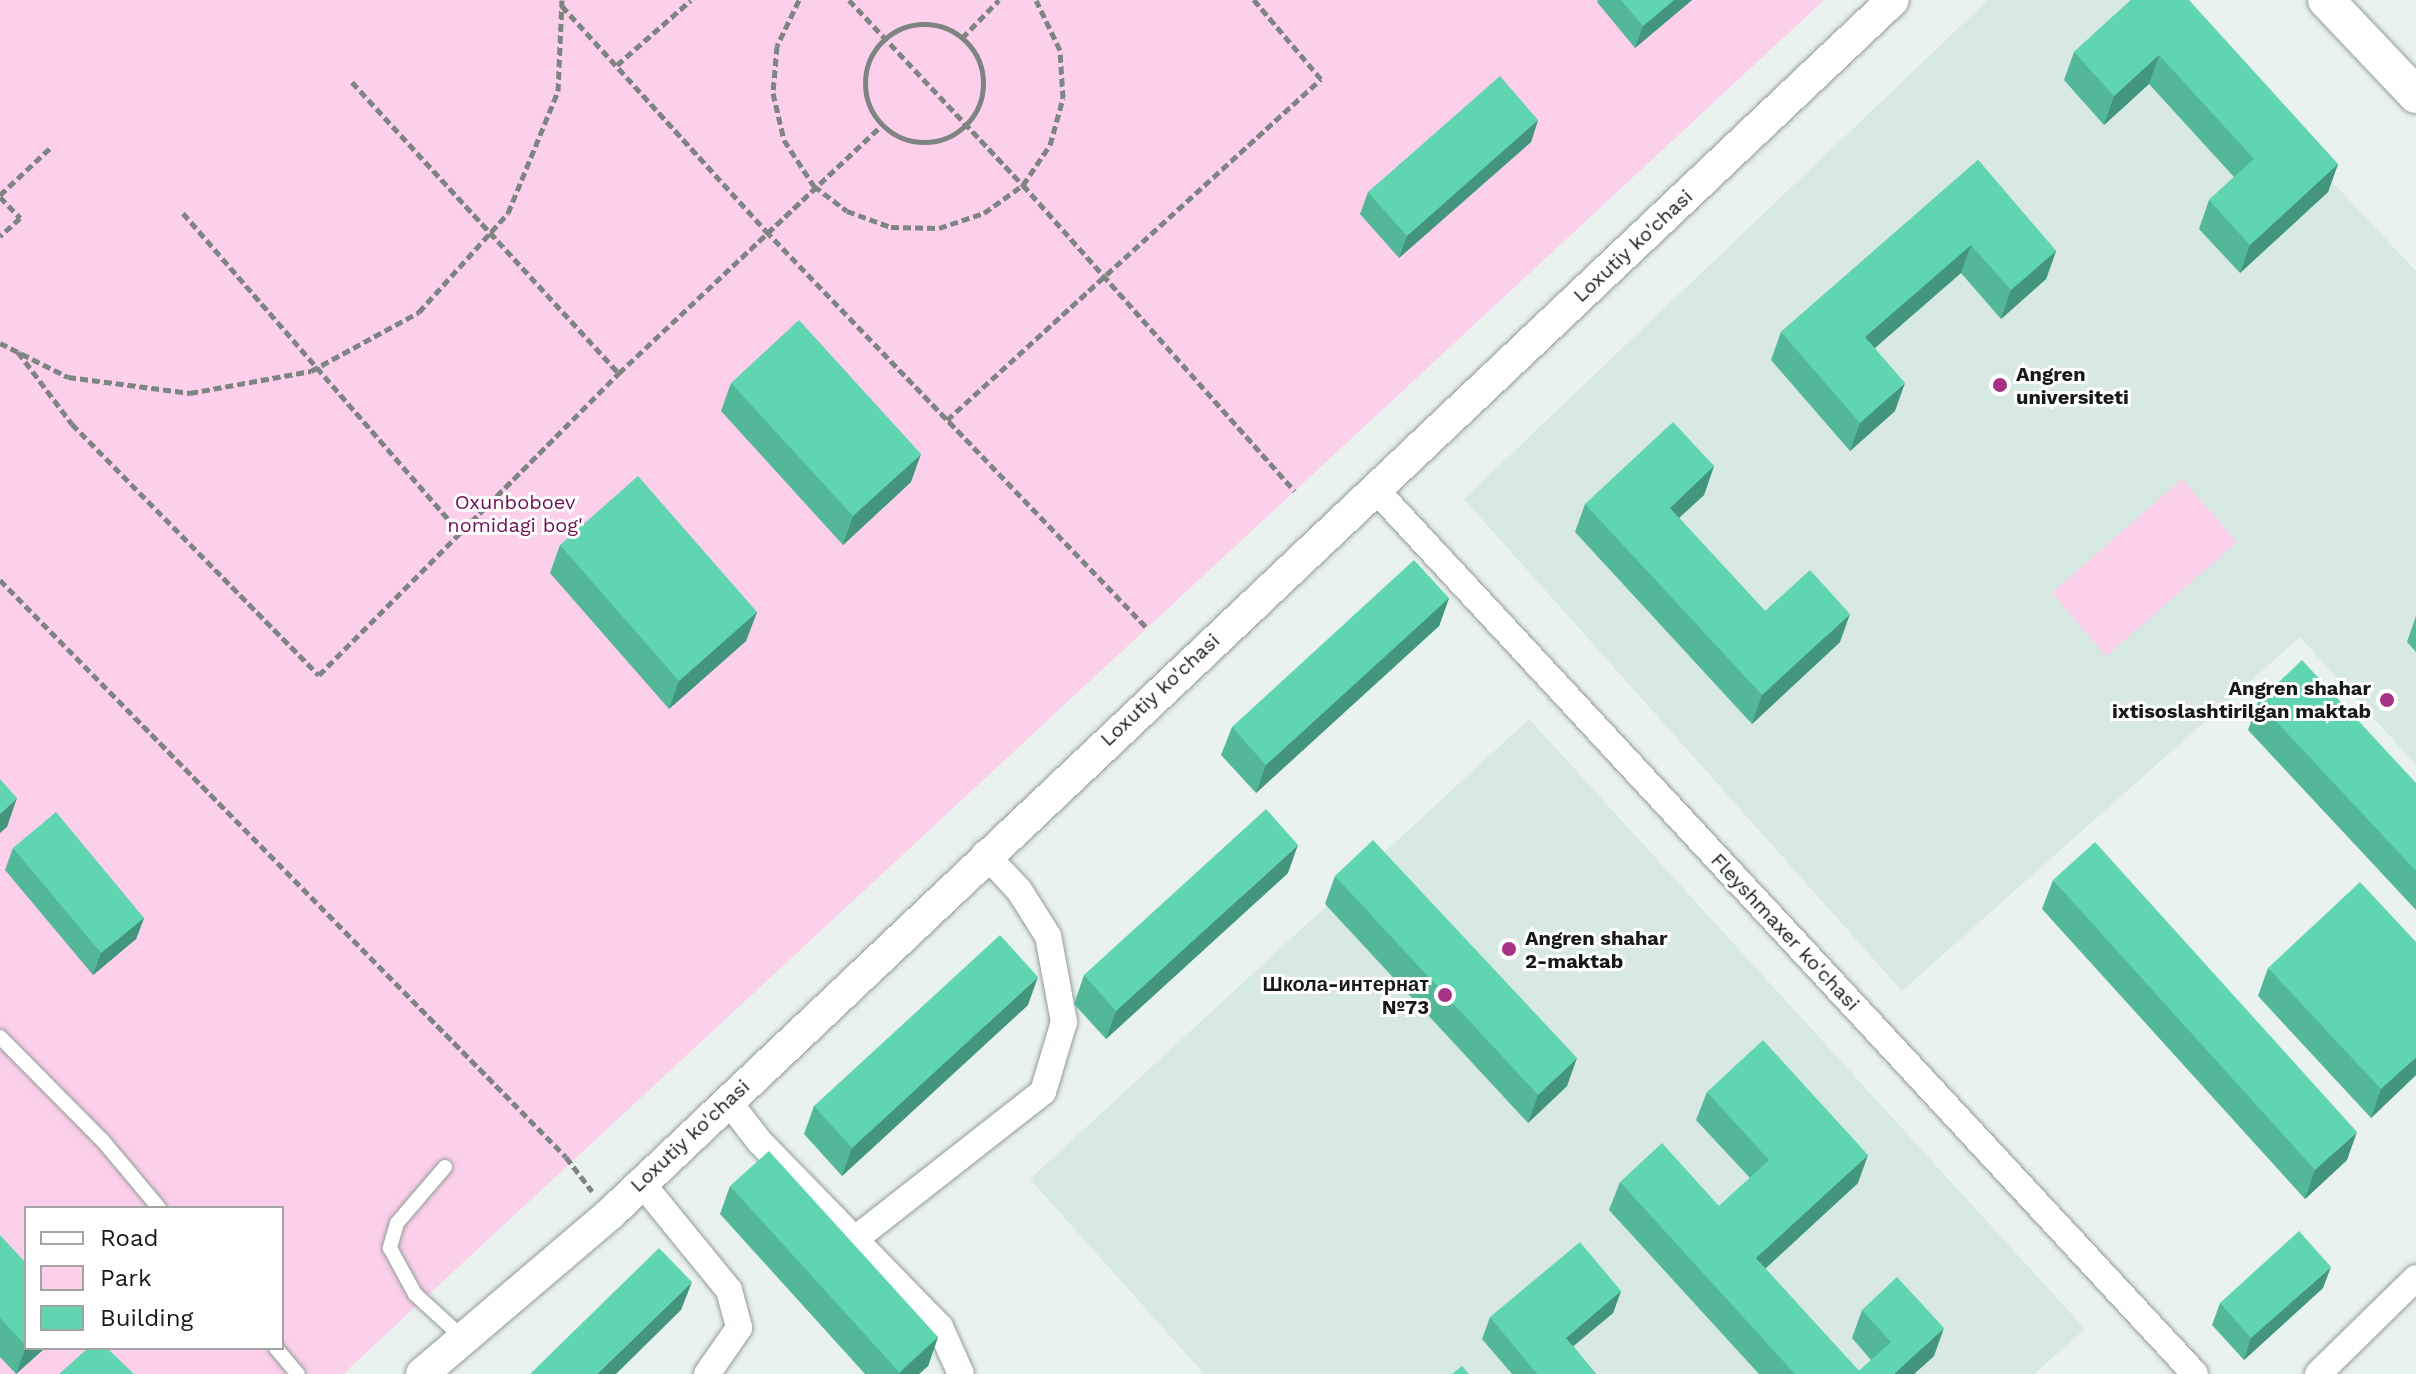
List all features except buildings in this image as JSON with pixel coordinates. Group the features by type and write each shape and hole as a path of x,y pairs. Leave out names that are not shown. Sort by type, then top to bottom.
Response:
{"main road":[{"path":"2326,0 2416,95"}],"street":[{"name":"Loxutiy ko'chasi","path":"422,1374 610,1214 640,1181 728,1101 985,854 1893,0"},
{"name":"Fleyshmaxer ko'chasi","path":"1375,489 2195,1374"},
{"path":"854,1240 1043,1092 1064,1022 1048,936 1019,890 985,854"},
{"path":"728,1101 854,1240 940,1327 961,1374"},
{"path":"640,1181 729,1290 739,1328 707,1374"},
{"path":"2318,1374 2416,1278"}],"lane":[{"path":"0,1037 103,1141 157,1206"},
{"path":"445,1167 397,1223 390,1248 415,1294 462,1337"},
{"path":"278,1350 298,1374"}],"path":[{"path":"616,65 691,0"},
{"path":"799,0 777,46 773,93 784,140 814,186 847,211 891,227 939,228 984,213 1023,185 1050,145 1063,98 1060,50 1036,0"},
{"path":"849,0 964,126 1023,185 1295,491"},
{"path":"962,38 999,0"},
{"path":"947,420 1102,274 1321,79 1254,0"},
{"path":"562,3 766,231 1147,628"},
{"path":"0,343 68,377 190,393 317,367 419,312 508,213 558,91 562,3"},
{"path":"924,23 962,38 980,65 983,83 980,101 964,126 939,140 918,142 882,125 865,88 867,68 883,39 924,23"},
{"path":"352,82 619,373"},
{"path":"18,352 72,424 319,675 619,373 766,231 882,125"},
{"path":"0,236 20,218 0,196 50,148"},
{"path":"183,213 460,533"},
{"path":"0,580 566,1157 610,1214"}],"shaded area":[{"name":"Angren universiteti","path":"1988,0 2161,0 2416,271 2416,765 2300,637 1902,991 1464,499"},
{"name":"Angren shahar 2-maktab","path":"1529,719 2085,1329 2034,1374 1204,1374 1030,1179"}],"green space":[{"name":"Oxunboboev nomidagi bog'","path":"0,0 1824,0 343,1374 0,1374"},
{"path":"2182,479 2237,542 2106,656 2052,593"}],"place":[{"name":"Angren universiteti","path":"2000,385"},
{"name":"Angren shahar ixtisoslashtirilgan maktab","path":"2387,700"},
{"name":"Angren shahar 2-maktab","path":"1509,949"},
{"name":"Школа-интернат №73","path":"1445,995"}]}
